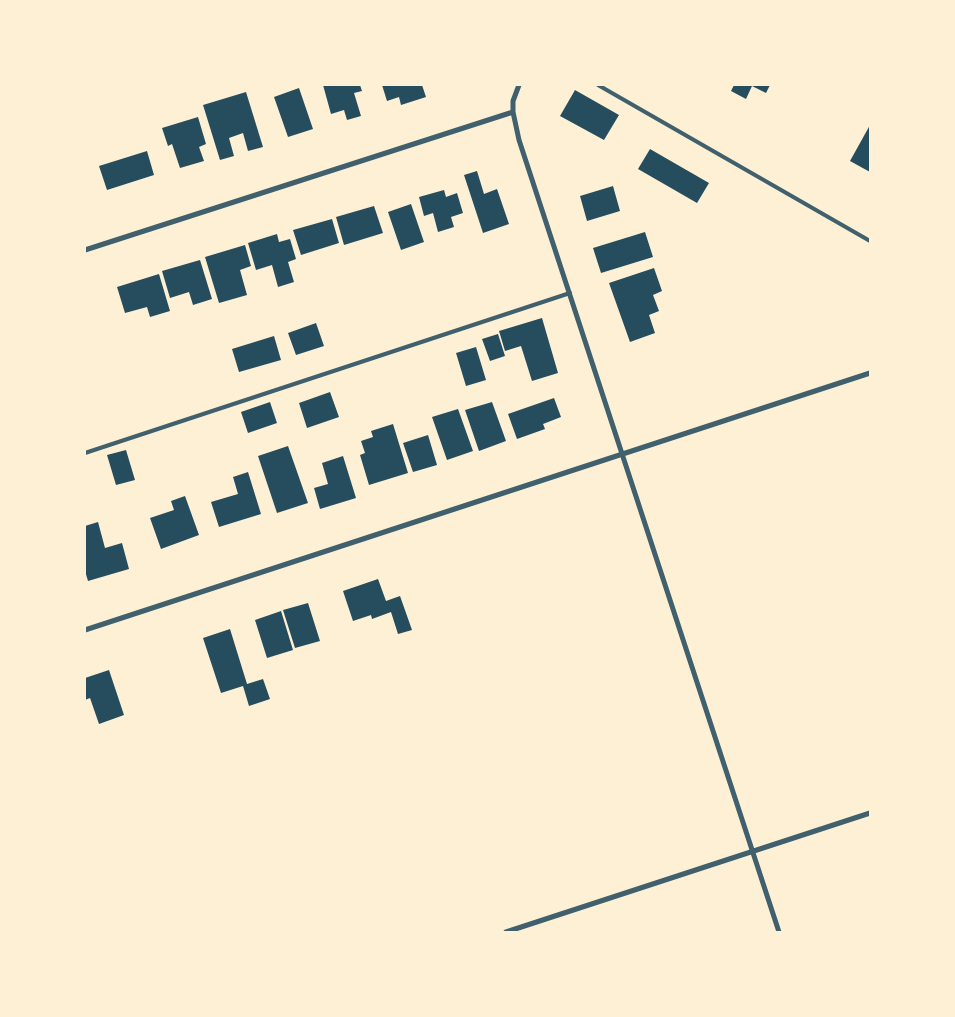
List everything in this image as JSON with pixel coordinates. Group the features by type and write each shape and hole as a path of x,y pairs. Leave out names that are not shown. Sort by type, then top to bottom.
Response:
{"street":[{"path":"519,85 513,112 519,140 779,932"},
{"path":"85,250 513,112"},
{"path":"85,630 870,373"},
{"path":"506,932 870,813"}],"lane":[{"path":"598,85 870,241"},
{"path":"85,453 570,293"}],"building":[{"path":"323,85 360,85 362,91 354,93 361,116 347,120 344,110 331,114"},
{"path":"382,85 422,85 426,97 401,105 399,97 387,101"},
{"path":"734,85 770,85 766,93 752,86 746,99 731,91"},
{"path":"299,88 313,129 288,137 274,97"},
{"path":"575,90 619,115 604,140 560,116"},
{"path":"246,92 263,147 248,151 243,133 229,138 234,156 220,160 203,105"},
{"path":"198,117 206,144 199,147 204,161 180,168 172,144 168,146 162,128"},
{"path":"870,125 870,172 850,161"},
{"path":"650,149 709,183 697,203 638,169"},
{"path":"147,151 154,175 107,190 99,166"},
{"path":"477,171 484,194 497,189 509,224 483,233 464,175"},
{"path":"613,186 620,211 587,221 580,196"},
{"path":"444,190 446,197 457,193 463,213 451,217 454,227 438,232 433,213 424,216 419,197"},
{"path":"411,204 424,242 401,250 388,212"},
{"path":"374,206 383,233 344,245 336,217"},
{"path":"332,219 339,243 301,255 293,230"},
{"path":"645,232 653,257 601,273 593,248"},
{"path":"277,234 279,242 290,239 296,259 288,262 294,282 278,287 272,265 256,270 248,243"},
{"path":"245,245 251,266 240,270 247,295 219,303 205,257"},
{"path":"200,260 212,299 193,305 189,292 170,298 162,271"},
{"path":"654,268 662,291 653,295 659,311 649,315 655,333 630,342 609,283"},
{"path":"159,274 170,311 150,317 147,307 125,313 117,287"},
{"path":"542,318 558,373 532,381 521,346 505,351 499,331"},
{"path":"316,323 324,346 296,355 288,333"},
{"path":"498,334 505,356 490,361 482,339"},
{"path":"274,336 281,360 239,372 232,349"},
{"path":"476,347 486,380 466,386 456,353"},
{"path":"330,392 339,417 307,428 299,403"},
{"path":"554,398 561,417 543,424 545,429 517,439 508,414"},
{"path":"270,402 277,423 248,433 241,412"},
{"path":"492,402 506,441 479,451 465,410"},
{"path":"458,409 473,451 447,460 432,417"},
{"path":"393,424 408,473 369,485 360,455 365,453 361,441 373,437 371,431"},
{"path":"428,435 437,465 413,472 403,443"},
{"path":"288,446 308,503 277,513 258,456"},
{"path":"126,450 135,480 116,485 107,455"},
{"path":"343,456 356,498 320,509 314,488 328,484 322,463"},
{"path":"248,472 261,514 219,527 211,502 238,494 233,477"},
{"path":"185,496 199,535 161,549 150,518 174,510 171,501"},
{"path":"98,522 105,548 122,543 129,569 88,581 85,571 85,526"},
{"path":"378,579 386,601 400,596 412,630 398,634 391,612 372,619 371,615 353,621 343,591"},
{"path":"308,603 320,641 295,648 283,610"},
{"path":"281,611 293,650 267,658 255,620"},
{"path":"230,629 247,684 263,679 270,699 249,706 243,686 221,693 203,638"},
{"path":"109,670 124,715 99,724 90,698 85,700 85,678"}]}
